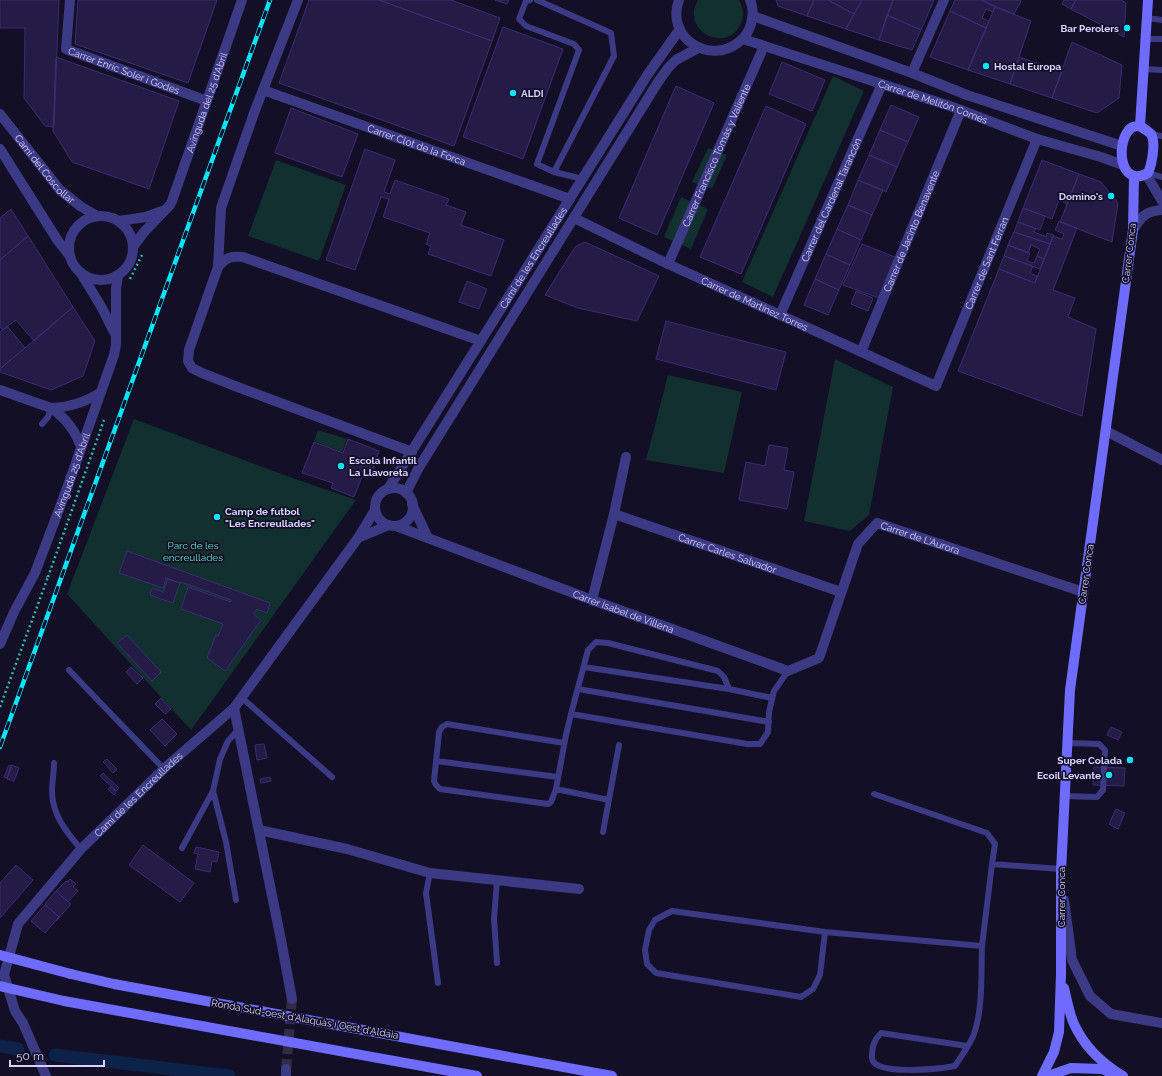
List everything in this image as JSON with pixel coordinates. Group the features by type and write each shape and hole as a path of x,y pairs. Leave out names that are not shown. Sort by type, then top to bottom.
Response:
{"street":[{"name":"Carrer Enric Soler i Godes","path":"70,0 66,49 206,101"},
{"name":"Avinguda del 25 d'Abril","path":"133,247 144,232 170,205 242,0"},
{"path":"298,0 254,113 221,208 218,267 189,350 188,361 192,368 235,386 412,452"},
{"path":"677,1 676,13 678,23 680,29 688,40 698,48 710,51 722,51 743,39 750,28 753,16 752,4 750,0"},
{"path":"912,73 944,0"},
{"path":"1140,126 1147,0"},
{"name":"Carrer de Melitón Comes","path":"753,16 912,73 967,95 1122,146"},
{"name":"Camí de les Encreullades","path":"388,489 648,74 680,29"},
{"name":"Carrer de Melitón Comes","path":"743,39 961,110 1037,139 1100,156 1123,165"},
{"name":"Carrer Francisco Tomás y Valiente","path":"668,264 764,46"},
{"name":"Camí de les Encreullades","path":"406,493 418,469 658,82 676,60 698,48"},
{"name":"Carrer del Cardenal Tarancón","path":"780,314 882,84"},
{"name":"Carrer Clot de la Forca","path":"264,90 570,198"},
{"name":"Carrer de Jacinto Benavente","path":"861,352 961,110"},
{"name":"Camí del Coscollar","path":"0,114 60,190 80,206 97,216"},
{"path":"1140,126 1150,134 1153,141 1152,164 1147,174 1134,176 1128,172 1123,165 1122,146 1126,134 1132,127 1140,126"},
{"name":"Carrer de Sant Ferran","path":"936,386 1037,139"},
{"path":"0,149 58,241 69,255 74,266 82,275 102,308 115,334"},
{"path":"1147,174 1162,201"},
{"name":"Carrer Conca","path":"1042,1076 1054,1052 1059,1032 1061,974 1061,870 1070,690 1133,230 1134,176"},
{"path":"119,221 157,214 170,205"},
{"path":"1133,230 1141,217 1152,211 1162,210"},
{"path":"69,255 68,246 74,229 88,218 97,216 112,218 119,221 130,232 133,247 132,256 124,271 111,279 96,280 82,275"},
{"name":"Carrer de Martínez Torres","path":"574,218 668,264 936,386"},
{"path":"218,267 225,259 233,256 243,257 481,341"},
{"name":"Avinguda 25 d'Abril","path":"0,644 14,612 35,573 115,350 116,288 118,276"},
{"path":"0,390 51,408 63,416 72,427 81,447"},
{"path":"51,408 72,406 101,392"},
{"path":"1106,431 1162,460"},
{"path":"592,600 614,514 626,457"},
{"path":"392,525 379,519 375,510 378,496 388,489 400,490 406,493 428,538"},
{"path":"358,538 392,525 402,524 407,520 412,509 412,503"},
{"name":"Camí de les Encreullades","path":"46,1076 23,1023 15,1011 4,975 18,924 81,849 164,769 234,708 358,538 375,510"},
{"name":"Carrer Carles Salvador","path":"614,514 842,592"},
{"name":"Carrer de L'Aurora","path":"788,671 819,658 858,544 877,523 1083,592"},
{"name":"Carrer Isabel de Villena","path":"392,525 788,671"},
{"name":"Avinguda 25 d'Abril","path":"0,624 14,612"},
{"path":"234,708 292,999"},
{"path":"259,830 347,849 430,873 579,889"},
{"path":"1061,870 1072,960 1090,996 1111,1014 1162,1023"},
{"name":"Ronda Sud-oest d'Alaquàs i Oest d'Aldaia","path":"0,955 114,984 612,1076"},
{"name":"Carrer Conca","path":"1061,974 1068,1005 1077,1029 1095,1054 1110,1068 1123,1076"},
{"path":"0,986 64,1001 477,1076"},
{"path":"1048,1076 1071,1068 1102,1069 1119,1076"}],"lane":[{"path":"530,0 526,0 519,19 526,26 574,44 579,50 537,164 554,172 583,179"},
{"path":"537,0 611,33 614,56 554,172"},
{"path":"1147,18 1162,20"},
{"path":"1145,39 1162,39"},
{"path":"1144,69 1162,70"},
{"path":"1150,134 1162,136"},
{"path":"1147,174 1162,177"},
{"path":"42,424 48,417 51,408"},
{"path":"564,743 448,724 442,727 439,732 434,781 440,789 548,804 551,802 556,789 564,743 588,650 596,642 608,643 718,671 724,677 728,690"},
{"path":"584,667 772,698"},
{"path":"69,670 164,769"},
{"path":"571,714 747,744 760,744 768,732 774,691 788,671"},
{"path":"578,689 769,722"},
{"path":"241,697 332,777"},
{"path":"182,848 213,791 220,759 228,741 238,730"},
{"path":"1064,796 1097,797 1103,790 1105,750 1099,744 1067,742"},
{"path":"603,832 619,745"},
{"path":"436,761 558,777"},
{"path":"54,763 52,792 56,814 65,830 81,849"},
{"path":"556,789 609,800"},
{"path":"213,791 226,842 236,900"},
{"path":"874,794 987,833 995,844 982,946 979,1018 974,1035 955,1066 910,1074 887,1074 877,1069 872,1062 872,1047 876,1038 881,1033 967,1046"},
{"path":"992,864 1061,870"},
{"path":"430,873 426,893 438,983"},
{"path":"497,880 494,919 497,963"},
{"path":"825,932 820,975 813,989 801,997 656,973 647,964 646,950 649,930 655,920 672,911 825,932 982,946"}],"path":[{"path":"127,284 143,251"},
{"path":"0,707 106,414"},
{"path":"35,573 48,577"}],"green space":[{"path":"698,0 739,0 742,7 743,16 742,21 736,31 727,37 718,38 708,36 700,30 695,22 694,12"},
{"path":"833,76 864,91 773,297 742,282"},
{"path":"708,148 727,155 712,189 692,182"},
{"path":"276,160 346,185 319,261 248,236"},
{"path":"681,197 708,209 691,249 664,237"},
{"path":"835,359 893,387 869,515 850,531 804,521"},
{"path":"668,375 742,392 724,473 646,460"},
{"name":"Parc de les encreullades","path":"134,419 356,500 191,730 67,594"},
{"path":"318,430 347,439 342,452 314,441"}],"building":[{"path":"0,0 59,0 54,127 45,126 24,98 25,28 0,28"},
{"path":"78,0 217,0 188,83 75,44"},
{"path":"309,0 379,0 492,41 454,146 279,83"},
{"path":"379,0 451,0 500,18 492,41"},
{"path":"495,0 509,0 507,4"},
{"path":"776,0 814,0 807,16 778,6"},
{"path":"814,0 828,0 854,14 846,29 807,16"},
{"path":"828,0 862,0 854,14"},
{"path":"862,0 893,0 879,40 846,29"},
{"path":"893,0 934,0 921,30 887,15"},
{"path":"955,0 981,0 995,7 993,12 986,9 982,18 989,21 986,28 950,11"},
{"path":"981,0 1019,0 1021,1 1014,14"},
{"path":"1064,0 1076,0 1071,9 1062,4"},
{"path":"1076,0 1121,0 1126,3 1124,37 1071,9"},
{"path":"995,7 1031,21 1010,84 968,70"},
{"path":"950,11 986,28 968,70 930,57"},
{"path":"887,15 921,30 912,50 879,40"},
{"name":"ALDI","path":"503,27 563,49 523,159 463,137"},
{"path":"1072,42 1122,65 1119,98 1097,113 1052,98"},
{"path":"56,57 179,101 149,189 72,162 53,131"},
{"path":"1019,57 1062,71 1052,98 1010,84"},
{"path":"782,62 825,80 812,111 769,94"},
{"path":"676,86 714,103 657,235 619,218"},
{"path":"891,105 919,117 908,142 880,130"},
{"path":"766,106 806,124 741,274 700,257"},
{"path":"291,108 358,134 342,177 275,153"},
{"path":"880,130 908,142 897,167 869,155"},
{"path":"365,149 395,160 384,192 390,194 395,180 449,199 446,205 466,212 461,225 504,240 491,276 428,254 431,246 426,244 430,233 383,217 389,199 381,197 355,270 326,260"},
{"path":"869,155 897,167 886,192 858,180"},
{"path":"1042,160 1079,174 1067,204 1059,200 1052,219 1023,208"},
{"path":"1079,174 1101,182 1118,203 1112,242 1060,222"},
{"path":"858,180 883,190 872,215 848,205"},
{"path":"848,205 872,215 861,240 837,229"},
{"path":"1023,208 1045,216 1040,230 1018,222"},
{"path":"11,209 28,236 0,260 0,218"},
{"path":"1059,221 1077,228 1053,290 1075,298 1068,317 1096,329 1082,416 958,371 999,269 1035,283 1053,236 1062,239 1064,234 1055,230"},
{"path":"1018,222 1036,229 1034,232 1046,237 1047,233 1054,235 1050,244 1014,232"},
{"path":"837,229 861,240 850,265 826,254"},
{"path":"1014,232 1050,244 1044,259 1037,256 1040,249 1031,245 1028,253 1008,245"},
{"path":"28,236 73,307 34,341 16,320 3,330 0,327 0,260"},
{"path":"585,242 659,276 637,321 578,308 545,295 575,247"},
{"path":"862,244 895,257 879,298 843,285"},
{"path":"1008,245 1030,253 1027,260 1030,262 1034,263 1037,256 1044,259 1040,269 1004,256"},
{"path":"826,254 850,265 839,290 815,279"},
{"path":"1004,256 1033,266 1030,273 1037,276 1035,283 999,269"},
{"path":"815,279 839,290 828,315 804,305"},
{"path":"467,281 487,289 479,309 459,302"},
{"path":"856,291 873,298 868,311 851,304"},
{"path":"73,307 95,341 83,376 51,390 0,372 0,369"},
{"path":"666,321 786,352 776,390 656,359"},
{"path":"7,326 25,348 0,369 0,332"},
{"name":"Escola Infantil La Llavoreta","path":"348,439 379,451 371,475 366,478 362,477 354,497 331,488 333,483 302,473 314,442 343,453"},
{"path":"769,445 788,448 784,470 794,472 787,509 739,500 746,462 765,466"},
{"path":"127,551 270,603 267,613 257,609 253,614 261,620 225,671 207,658 216,635 218,636 223,624 181,609 188,587 231,602 231,600 166,578 163,588 119,573"},
{"path":"168,579 180,583 173,603 150,595 152,588 163,592"},
{"path":"127,635 161,672 152,681 117,643"},
{"path":"131,667 143,678 137,684 126,672"},
{"path":"161,698 171,709 165,714 155,704"},
{"path":"162,719 177,734 165,746 150,730"},
{"path":"1111,727 1122,732 1118,740 1107,735"},
{"path":"264,744 267,758 257,760 255,745"},
{"path":"107,759 117,769 113,773 103,762"},
{"path":"9,765 11,766 7,778 4,777"},
{"path":"12,765 19,768 14,781 7,779"},
{"path":"1094,767 1125,768 1124,786 1093,785"},
{"path":"103,773 119,788 116,791 100,776"},
{"path":"270,777 271,781 261,783 260,779"},
{"path":"111,787 116,792 114,795 108,789"},
{"path":"1116,809 1125,813 1118,829 1109,824"},
{"path":"143,845 194,883 180,902 129,865"},
{"path":"196,847 219,852 217,862 212,861 210,872 195,869 198,854 194,853"},
{"path":"16,865 33,880 0,918 0,883"},
{"path":"70,879 76,884 73,887 78,891 68,902 56,891"},
{"path":"56,891 71,904 56,921 59,917 45,904"},
{"path":"45,905 59,917 45,933 31,921"}],"waterway":[{"path":"0,1046 18,1049"},
{"path":"55,1055 229,1076"}],"tunnel":[{"path":"286,1069 292,999"}],"railway":[{"path":"0,747 270,0"}],"place":[{"name":"Bar Perolers","path":"1127,28"},
{"name":"Hostal Europa","path":"986,66"},
{"name":"ALDI","path":"513,93"},
{"name":"Domino's","path":"1111,196"},
{"name":"Escola Infantil La Llavoreta","path":"341,466"},
{"name":"Camp de futbol \"Les Encreullades\"","path":"217,517"},
{"name":"Super Colada","path":"1130,760"},
{"name":"Ecoil Levante","path":"1109,775"}]}
